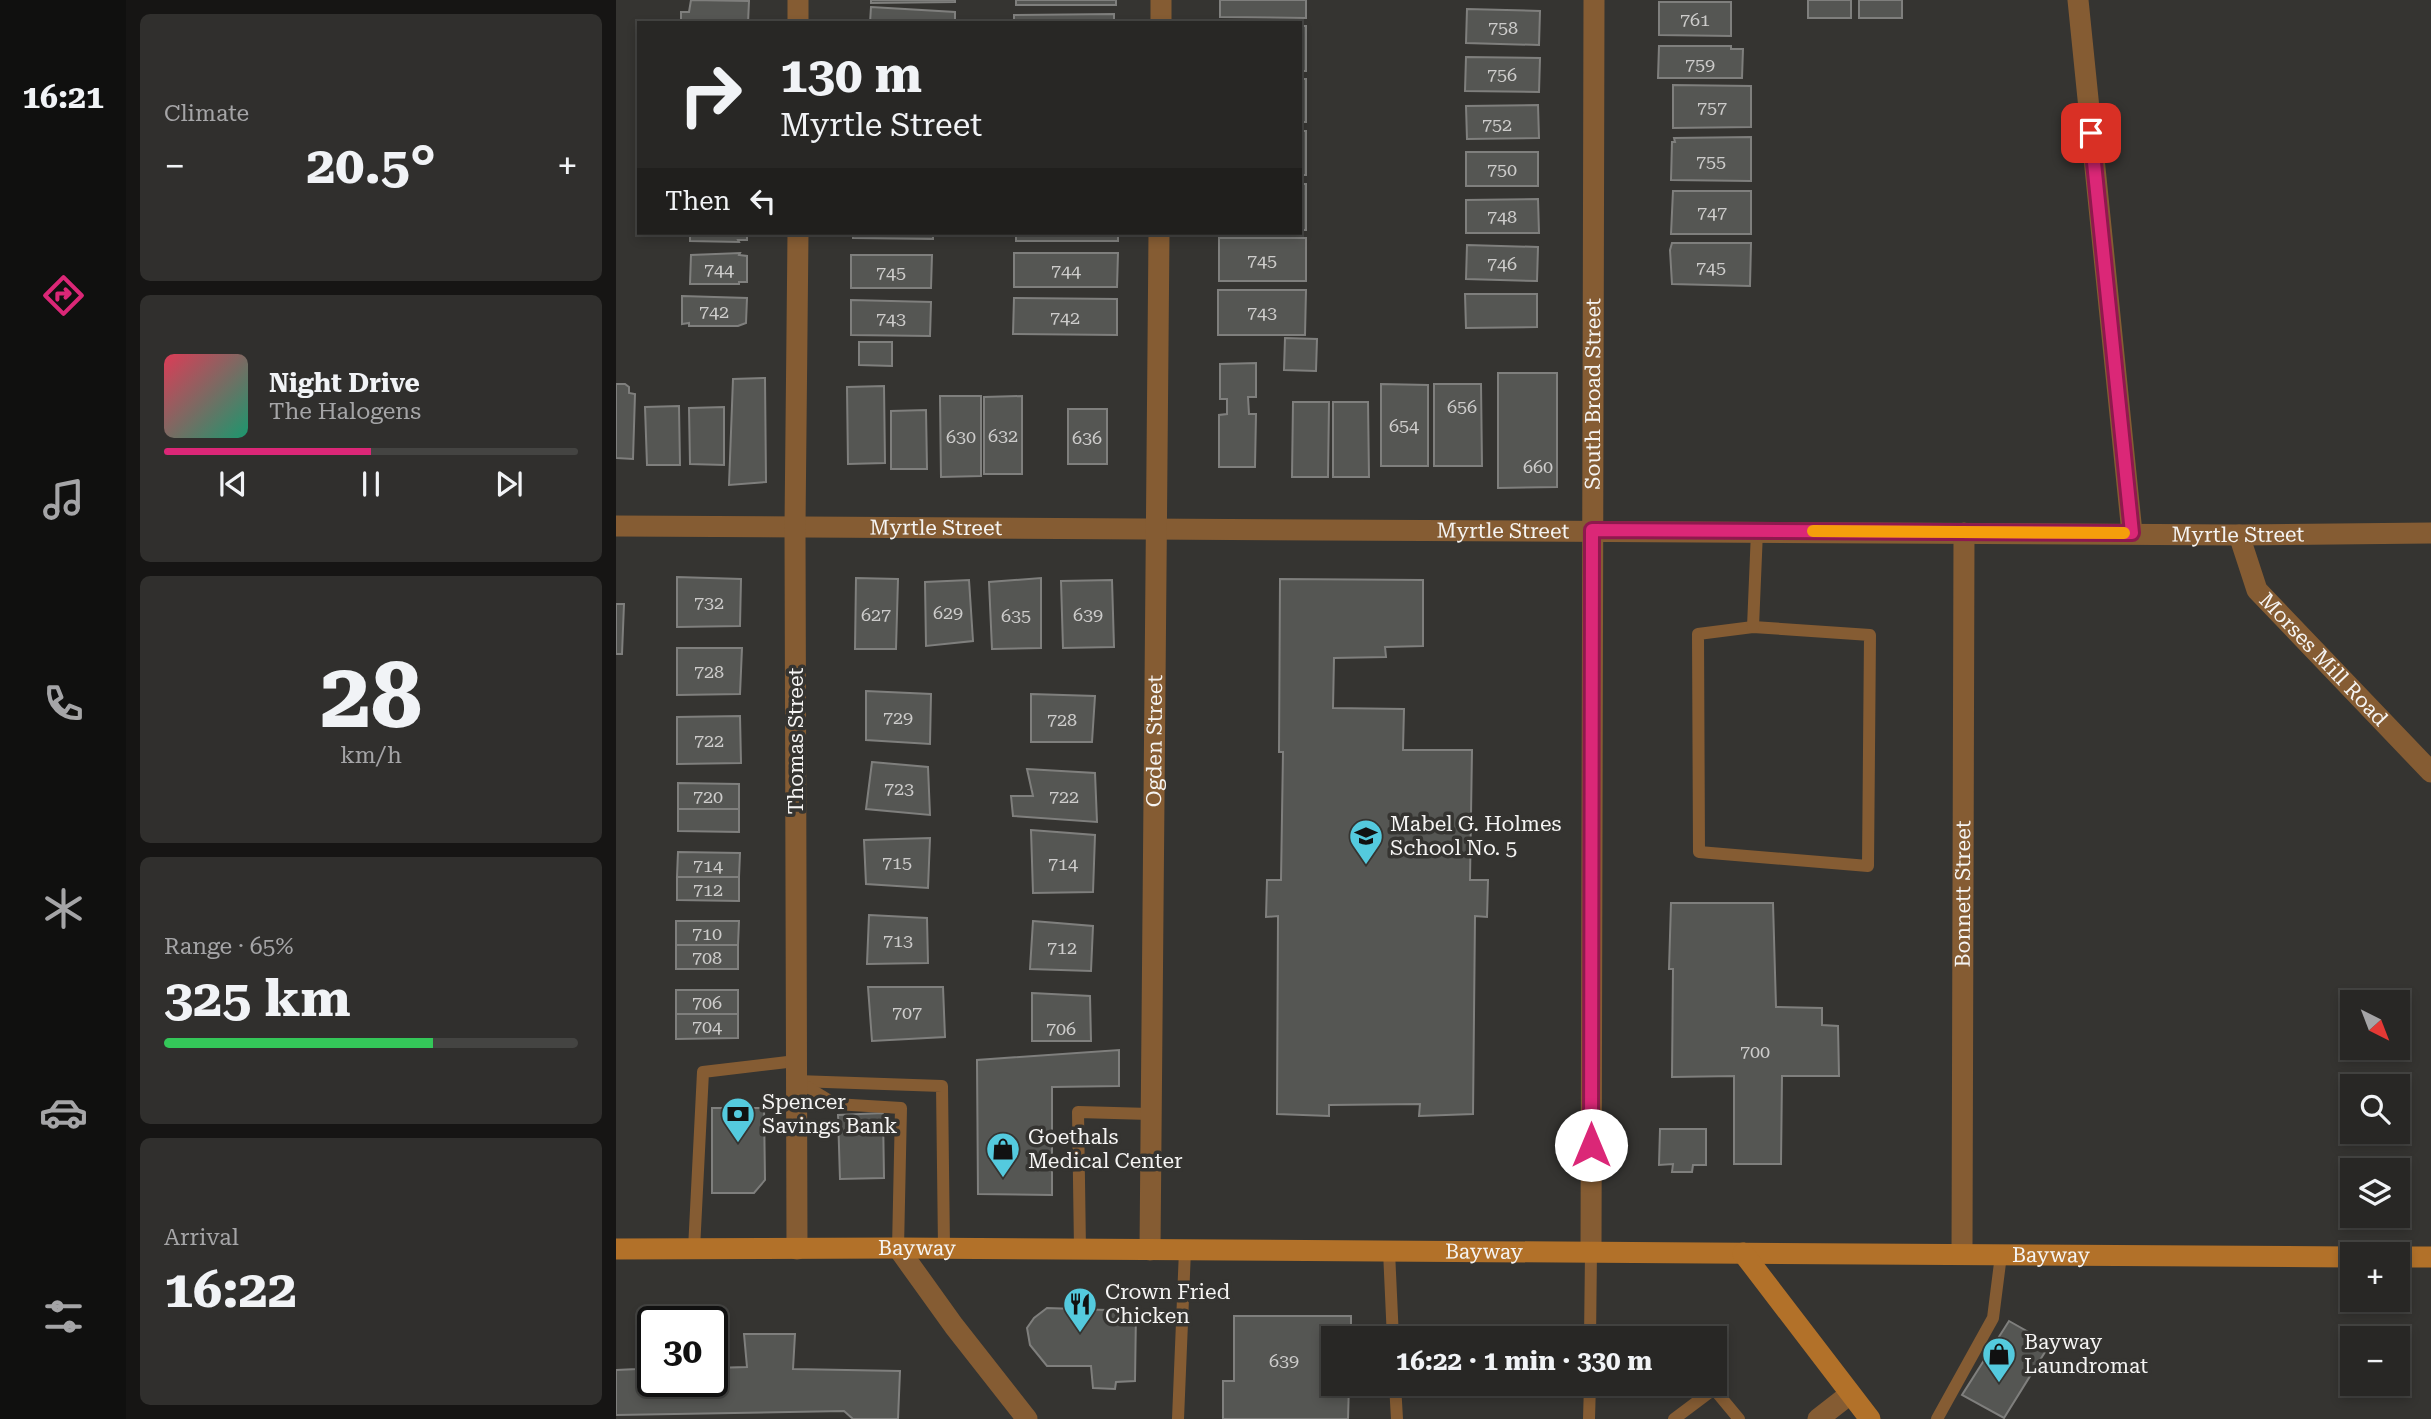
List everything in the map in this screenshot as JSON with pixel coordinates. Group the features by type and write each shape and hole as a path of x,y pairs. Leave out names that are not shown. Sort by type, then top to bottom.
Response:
{"main road":[{"name":"Bayway","path":"616,1249 944,1248 2340,1257"},
{"path":"1743,1254 1870,1419"},
{"path":"2410,1257 2431,1258"}],"street":[{"path":"798,0 798,21"},
{"path":"1161,0 1161,21"},
{"name":"South Broad Street","path":"1591,1252 1594,0"},
{"path":"2078,0 2132,533"},
{"name":"Thomas Street","path":"797,1249 795,526 798,235"},
{"name":"Ogden Street","path":"1150,1250 1159,235"},
{"name":"Myrtle Street","path":"616,526 2239,535 2431,533"},
{"name":"Bonnett Street","path":"1962,1254 1964,533"},
{"name":"Morses Mill Road","path":"2239,535 2257,590 2431,772"},
{"path":"898,1248 954,1326 1027,1419"},
{"path":"1818,1419 1850,1394"}],"lane":[{"path":"1753,627 1758,531"},
{"path":"1753,627 1870,635 1868,866 1699,852 1698,634 1753,627"},
{"path":"797,1071 835,1104 901,1108 898,1248"},
{"path":"694,1249 703,1072 797,1071 942,1086 944,1248"},
{"path":"1080,1249 1078,1112 1150,1114"},
{"path":"1178,1419 1185,1250"},
{"path":"1389,1251 1392,1326"},
{"path":"1590,1326 1591,1252"},
{"path":"1937,1419 1993,1318 2001,1255"},
{"path":"1674,1419 1714,1389 1739,1419"},
{"path":"1396,1396 1397,1419"},
{"path":"1589,1419 1590,1396"}],"building":[{"path":"691,0 749,1 748,21 681,21 681,12 689,12"},
{"path":"871,0 955,0 955,2 871,3"},
{"path":"1016,0 1116,0 1116,5 1016,5"},
{"path":"1220,0 1306,0 1306,18 1220,17"},
{"path":"1808,0 1851,0 1851,18 1808,18"},
{"path":"1859,0 1902,0 1902,18 1859,18"},
{"path":"1659,2 1731,2 1731,36 1659,35"},
{"path":"871,7 955,12 955,21 870,21"},
{"path":"1467,9 1540,11 1539,45 1466,43"},
{"path":"1114,14 1114,21 1014,21 1014,15"},
{"path":"1302,26 1306,26 1306,71 1302,71"},
{"path":"1659,46 1731,46 1731,49 1743,49 1742,78 1658,78"},
{"path":"1466,57 1540,58 1539,92 1465,91"},
{"path":"1302,79 1306,79 1306,122 1302,122"},
{"path":"1673,85 1751,86 1751,127 1673,128"},
{"path":"1538,105 1539,138 1467,139 1466,106"},
{"path":"1302,131 1306,131 1306,175 1302,175"},
{"path":"1751,137 1751,181 1671,180 1674,138"},
{"path":"1466,152 1538,152 1538,186 1466,186"},
{"path":"1302,184 1306,184 1306,230 1302,230"},
{"path":"1673,191 1751,191 1751,234 1671,234"},
{"path":"1538,199 1539,233 1466,233 1466,200"},
{"path":"690,235 747,235 747,240 738,240 739,242 690,241"},
{"path":"853,235 933,235 933,239 853,238"},
{"path":"1016,235 1118,235 1118,241 1016,241"},
{"path":"1219,238 1306,238 1306,281 1219,281"},
{"path":"1672,243 1751,243 1750,286 1672,284"},
{"path":"1467,245 1538,247 1537,281 1466,279"},
{"path":"740,253 739,255 747,256 747,282 690,284 691,255"},
{"path":"1014,253 1118,253 1117,287 1014,287"},
{"path":"851,255 932,255 931,288 851,288"},
{"path":"1218,290 1306,290 1305,335 1218,335"},
{"path":"1465,294 1537,294 1537,327 1466,328"},
{"path":"682,296 747,298 746,323 738,326 682,324"},
{"path":"1014,298 1117,299 1117,335 1013,334"},
{"path":"851,300 931,302 930,336 851,335"},
{"path":"1285,338 1317,339 1316,371 1284,370"},
{"path":"859,342 892,342 892,366 859,365"},
{"path":"1256,363 1256,397 1248,397 1249,414 1256,414 1255,467 1219,467 1219,415 1227,414 1227,399 1220,399 1220,364"},
{"path":"1498,373 1557,373 1557,487 1498,488"},
{"path":"765,378 766,482 729,485 733,379"},
{"path":"616,384 625,384 629,387 629,393 635,394 633,459 616,458"},
{"path":"1381,384 1428,385 1428,466 1381,466"},
{"path":"1434,384 1481,384 1482,466 1434,466"},
{"path":"884,386 885,463 848,464 847,387"},
{"path":"940,396 981,396 981,476 941,477"},
{"path":"1022,396 1022,474 984,474 984,397"},
{"path":"1293,402 1329,402 1328,477 1292,477"},
{"path":"1333,402 1368,402 1369,477 1333,477"},
{"path":"679,406 680,465 647,465 645,407"},
{"path":"724,407 724,465 690,464 689,408"},
{"path":"1068,409 1107,409 1107,464 1068,464"},
{"path":"926,410 927,469 891,469 891,411"},
{"path":"677,577 741,579 740,626 677,627"},
{"path":"856,578 898,579 896,649 855,649"},
{"path":"1041,578 1041,648 992,649 989,582"},
{"path":"1280,579 1423,580 1423,646 1385,647 1386,657 1334,658 1333,708 1404,709 1403,750 1472,750 1470,880 1488,880 1487,917 1475,916 1473,1114 1419,1116 1420,1104 1329,1105 1329,1116 1277,1114 1278,916 1266,917 1267,880 1281,880 1283,752 1279,752"},
{"path":"969,580 973,641 926,646 925,582"},
{"path":"1112,580 1114,647 1063,648 1061,581"},
{"path":"616,604 624,604 622,654 616,654"},
{"path":"677,648 742,648 740,694 677,695"},
{"path":"866,691 931,694 930,744 866,740"},
{"path":"1031,694 1095,696 1092,742 1031,742"},
{"path":"740,716 741,763 677,764 677,717"},
{"path":"872,762 928,767 930,815 866,809"},
{"path":"1027,769 1095,773 1097,822 1013,816 1011,796 1033,796"},
{"path":"678,783 739,784 739,809 678,809"},
{"path":"678,809 739,809 739,832 678,831"},
{"path":"1031,830 1095,835 1093,892 1033,893"},
{"path":"930,838 928,888 866,884 864,840"},
{"path":"678,852 740,853 739,877 677,877"},
{"path":"677,877 739,877 739,901 677,900"},
{"path":"1671,903 1773,903 1776,1007 1822,1008 1822,1025 1838,1026 1839,1076 1782,1076 1781,1164 1734,1164 1734,1076 1672,1077 1673,969 1669,969"},
{"path":"869,915 927,918 928,963 867,964"},
{"path":"676,921 739,921 738,945 676,945"},
{"path":"1033,921 1093,926 1091,971 1030,969"},
{"path":"676,945 738,945 738,969 676,969"},
{"path":"868,987 943,987 945,1037 872,1041"},
{"path":"676,990 738,990 738,1014 676,1014"},
{"path":"1032,993 1090,996 1091,1041 1032,1041"},
{"path":"676,1014 738,1014 738,1038 676,1039"},
{"path":"1119,1050 1119,1086 1052,1087 1052,1195 978,1194 977,1060"},
{"name":"Spencer Savings Bank","path":"712,1108 764,1108 765,1180 754,1193 712,1193"},
{"path":"883,1113 884,1178 840,1179 838,1115"},
{"path":"1660,1129 1706,1129 1706,1165 1693,1165 1692,1172 1672,1172 1673,1164 1659,1165"},
{"path":"1047,1308 1136,1311 1135,1381 1116,1382 1115,1389 1093,1388 1091,1366 1047,1366 1030,1345 1027,1328 1034,1318"},
{"path":"1234,1316 1351,1316 1351,1326 1321,1326 1321,1396 1349,1396 1348,1419 1223,1419 1223,1381 1234,1381"},
{"path":"2009,1321 2050,1344 2004,1418 1962,1395"},
{"path":"744,1334 795,1334 793,1369 900,1371 898,1419 853,1419 844,1411 616,1415 616,1370 637,1369 637,1397 728,1397 728,1368 747,1367"}],"slow traffic":[{"path":"1813,531 2124,533"}],"place":[{"name":"Mabel G. Holmes School No. 5","path":"1366,866"},
{"name":"Spencer Savings Bank","path":"738,1144"},
{"name":"Goethals Medical Center","path":"1003,1179"},
{"name":"Crown Fried Chicken","path":"1080,1334"},
{"name":"Bayway Laundromat","path":"1999,1384"}],"route":[{"path":"1591,1145 1592,530 2132,533 2091,133"}]}
